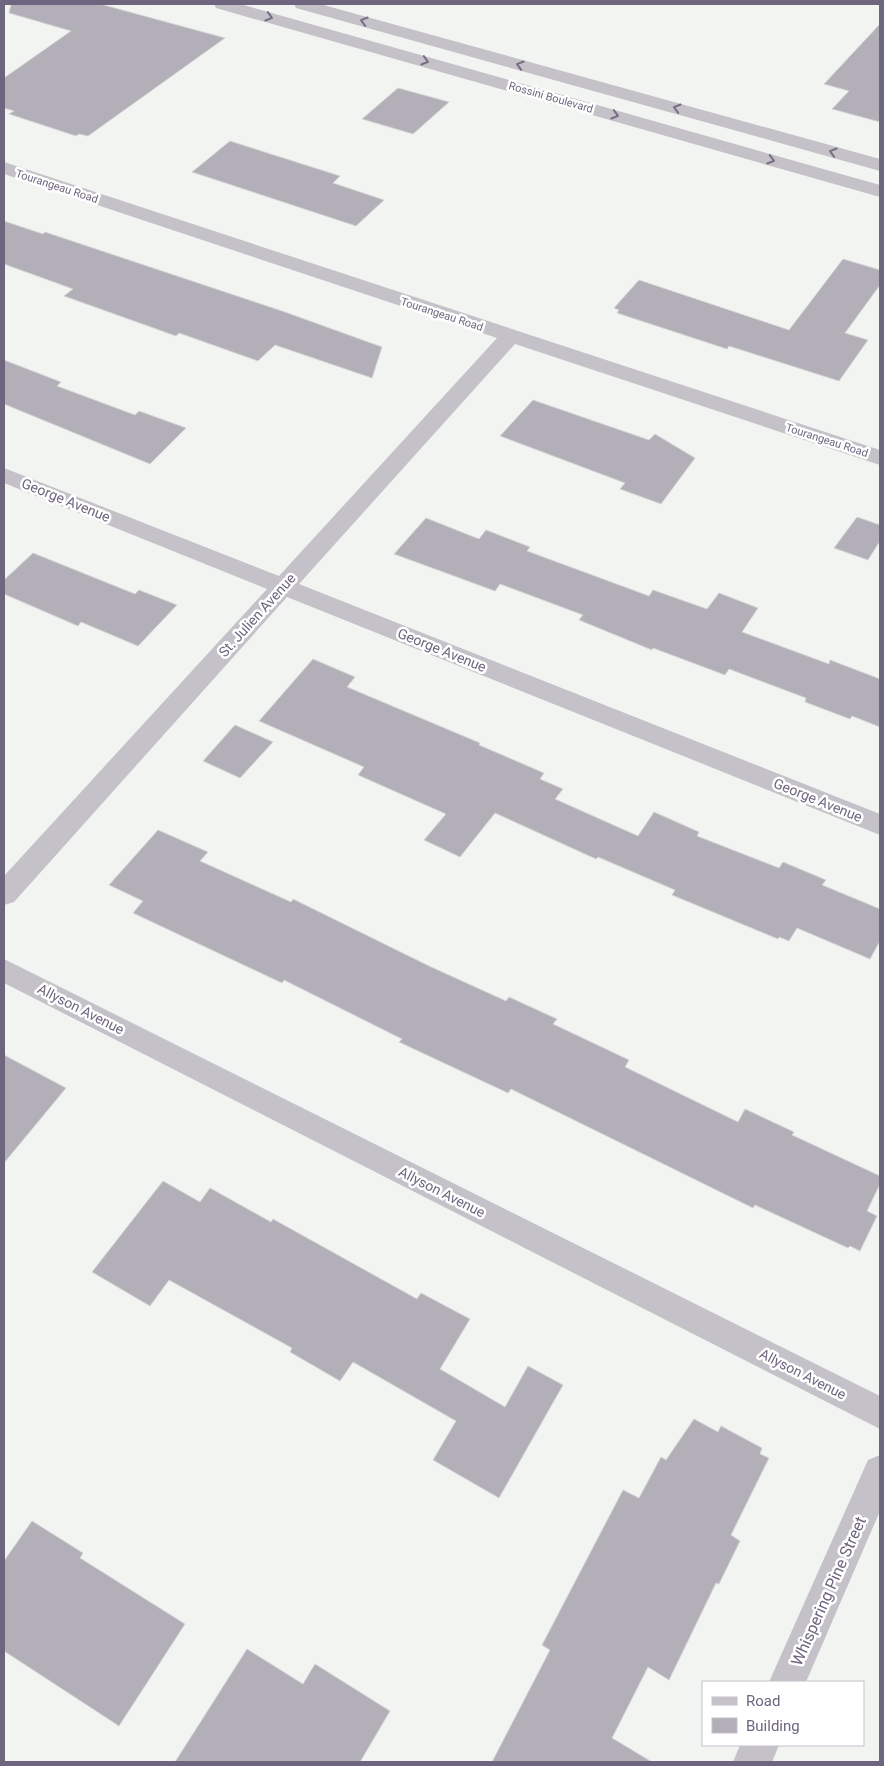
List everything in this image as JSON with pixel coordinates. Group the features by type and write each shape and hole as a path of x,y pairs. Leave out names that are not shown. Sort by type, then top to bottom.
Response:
{"street":[{"name":"Rossini Boulevard","path":"222,4 880,191"},
{"name":"Rossini Boulevard","path":"302,4 880,165"},
{"name":"Tourangeau Road","path":"4,168 880,458"},
{"name":"St. Julien Avenue","path":"4,894 510,337"},
{"name":"George Avenue","path":"4,476 880,825"},
{"name":"Allyson Avenue","path":"4,970 880,1413"},
{"name":"Whispering Pine Street","path":"787,1681 880,1472"},
{"path":"752,1762 760,1746"}],"building":[{"path":"11,4 100,4 225,38 88,136 79,134 76,136 9,114 14,111 4,108 4,78 71,31 9,13"},
{"path":"880,24 880,122 832,109 849,91 824,84"},
{"path":"398,88 449,102 413,134 362,119"},
{"path":"230,141 340,176 333,183 384,200 356,226 192,172"},
{"path":"4,221 43,234 45,232 282,311 382,347 372,378 275,345 258,361 179,333 176,336 64,296 73,289 4,264"},
{"path":"843,259 880,270 880,285 845,333 868,340 839,381 729,346 727,349 617,313 619,310 614,308 639,280 789,330"},
{"path":"4,360 61,382 57,386 135,415 139,411 186,428 150,464 4,404"},
{"path":"533,400 649,440 655,434 695,458 661,504 620,489 625,483 500,436"},
{"path":"857,517 880,525 880,541 868,560 834,548"},
{"path":"426,518 479,539 486,530 530,547 527,551 649,596 653,590 707,609 719,593 758,608 742,632 829,664 830,660 880,679 880,727 852,716 850,719 805,702 806,698 729,669 725,675 653,648 652,650 579,620 583,615 500,584 495,591 394,554"},
{"path":"33,553 135,594 139,590 177,605 138,646 81,622 78,626 4,594 4,580"},
{"path":"313,659 355,677 347,687 480,743 479,745 544,773 540,779 563,789 555,799 638,836 654,812 699,832 697,836 779,868 783,862 826,880 822,885 880,909 880,941 870,959 797,928 789,941 779,937 778,939 672,895 675,890 598,857 596,859 495,813 460,857 424,840 446,814 358,775 364,767 259,721"},
{"path":"235,725 273,742 240,778 203,761"},
{"path":"158,830 208,852 200,861 291,902 293,899 429,966 506,1001 509,997 557,1019 553,1024 629,1060 625,1067 738,1122 745,1109 794,1132 792,1135 880,1176 880,1184 867,1211 877,1216 860,1251 850,1246 848,1248 755,1205 753,1208 511,1089 508,1093 399,1042 402,1039 284,980 282,983 133,913 143,901 109,885"},
{"path":"4,1055 66,1088 4,1163"},
{"path":"163,1181 200,1202 210,1188 271,1222 273,1219 417,1299 421,1293 470,1319 440,1369 505,1407 528,1366 563,1385 499,1498 433,1460 456,1421 353,1362 340,1381 290,1352 292,1348 169,1280 150,1306 92,1272"},
{"path":"694,1419 718,1432 721,1426 762,1448 760,1454 769,1458 731,1535 740,1541 719,1584 716,1583 669,1680 648,1667 612,1738 652,1762 492,1762 550,1650 542,1645 623,1490 639,1498 661,1457 666,1460"},
{"path":"32,1521 83,1553 80,1558 185,1624 119,1726 4,1651 4,1561"},
{"path":"247,1649 303,1684 315,1664 390,1711 360,1762 175,1762"}]}
